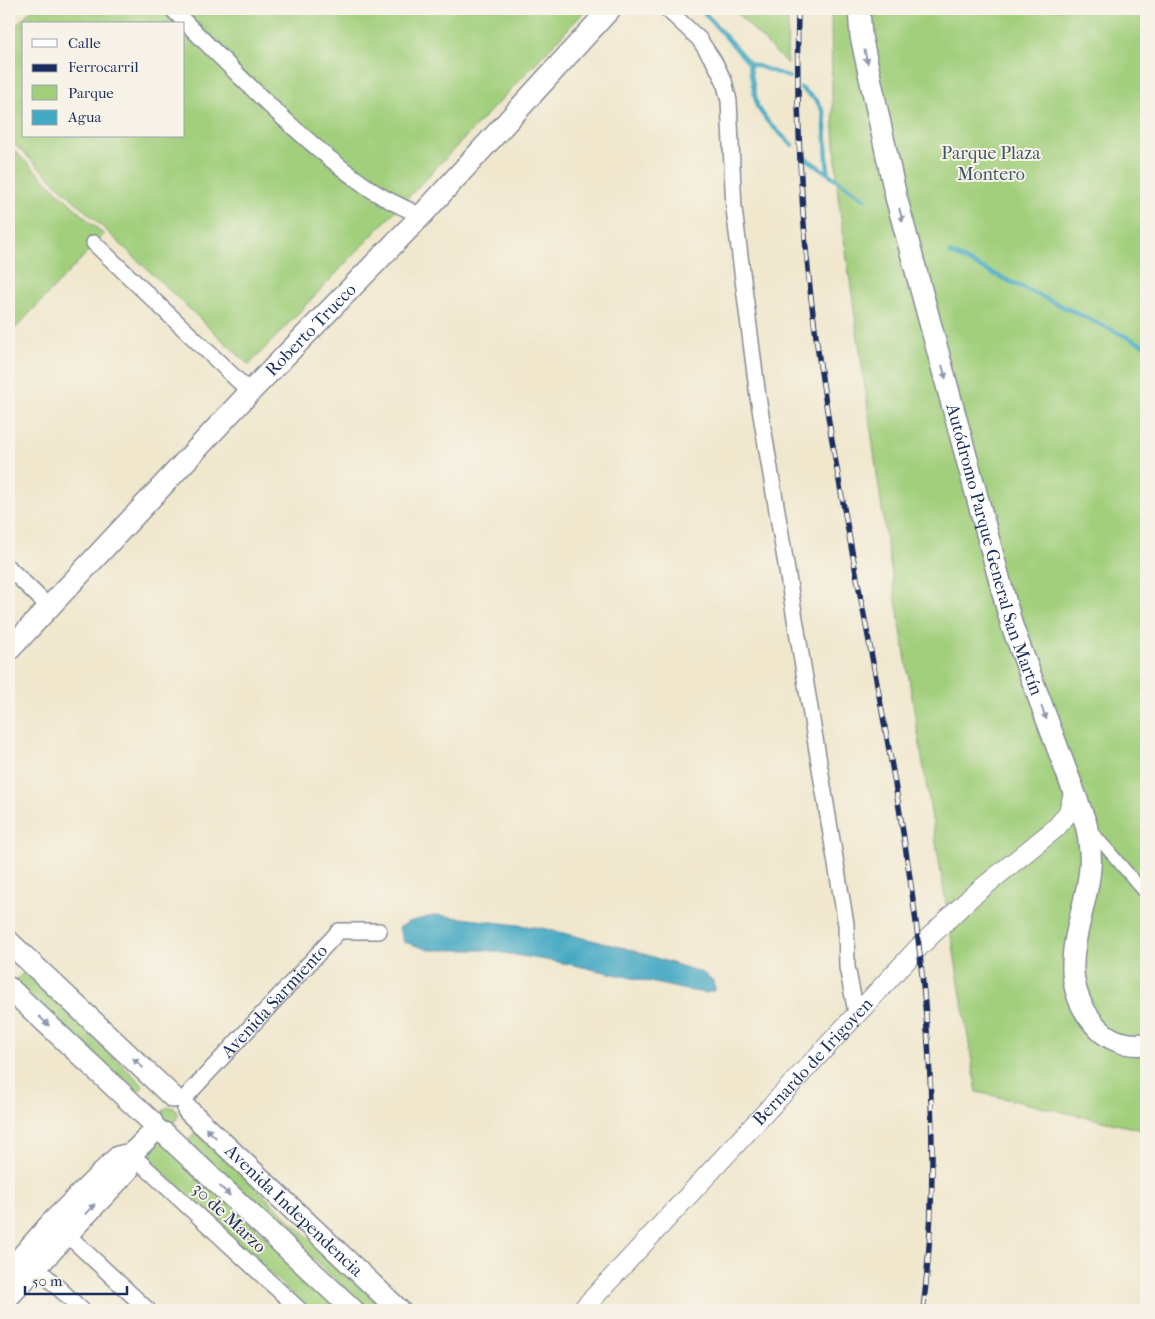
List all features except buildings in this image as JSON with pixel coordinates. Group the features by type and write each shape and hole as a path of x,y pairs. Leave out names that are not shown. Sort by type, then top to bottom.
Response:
{"main road":[{"name":"Roberto Trucco","path":"9,650 250,392 421,216 610,9"},
{"name":"Autódromo Parque General San Martín","path":"859,9 861,36 896,197 1012,626 1086,824 1091,858 1089,878 1073,945 1072,966 1076,989 1082,1006 1099,1030 1122,1043 1146,1044"},
{"name":"Avenida Independencia","path":"12,952 181,1103 399,1310"},
{"name":"Avenida Independencia","path":"9,988 353,1310"},
{"path":"163,1098 181,1103 187,1123 181,1130 171,1134 158,1128 151,1115 154,1104 163,1098"},
{"path":"9,1296 30,1260 60,1228 128,1170 131,1154 158,1128"},
{"path":"9,1271 30,1260"}],"street":[{"path":"172,9 274,109 338,164 371,190 421,216"},
{"path":"667,9 699,39 724,81 729,101 734,209 758,397 846,924 847,967 856,1012"},
{"path":"94,244 250,392"},
{"path":"9,568 49,607"},
{"name":"Bernardo de Irigoyen","path":"582,1310 856,1012 919,947 971,897 1056,828 1068,812 1074,792"},
{"name":"Bernardo de Irigoyen","path":"1056,828 1070,824 1086,824"},
{"path":"1086,824 1146,894"},
{"name":"Avenida Sarmiento","path":"181,1103 340,931 379,931"},
{"name":"30 de Marzo","path":"131,1154 293,1308"},
{"path":"60,1228 148,1310"},
{"path":"30,1260 82,1310"}],"green space":[{"path":"32,9 587,9 249,365 9,139 9,33"},
{"path":"733,9 788,9 787,64"},
{"name":"Parque Plaza Montero","path":"831,9 1146,9 1146,1131 977,1092 887,545 838,196 832,94"},
{"path":"9,146 104,235 9,335"},
{"path":"24,972 144,1086 135,1095 15,981"},
{"path":"170,1107 178,1115 170,1123 162,1115"},
{"path":"196,1132 386,1310 368,1310 188,1141"},
{"path":"160,1139 345,1310 309,1310 150,1161 152,1147"}],"water":[{"path":"437,915 542,928 625,948 703,973 714,982 715,990 706,993 686,990 569,964 486,950 430,950 404,942 399,928 408,922"}],"waterway":[{"path":"701,9 749,63 757,106 768,122 792,145"},
{"path":"749,63 789,77"},
{"path":"801,88 817,101 824,113 828,173"},
{"path":"804,157 865,199"},
{"path":"950,253 1146,346"}],"railway":[{"path":"798,9 798,93 803,219 817,344 836,464 902,825 919,946 930,1067 932,1188 923,1310"}]}
